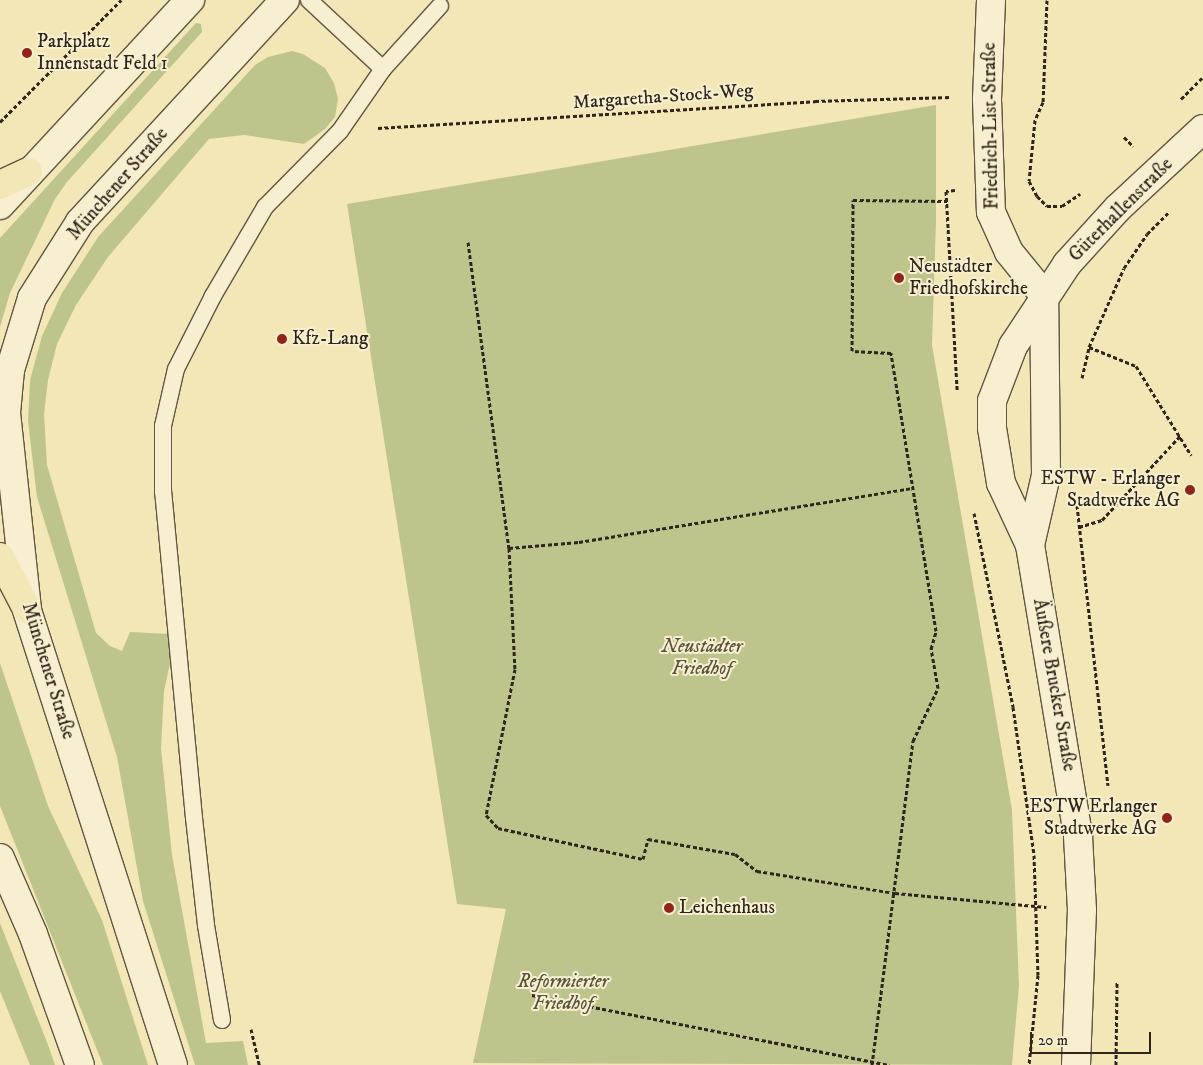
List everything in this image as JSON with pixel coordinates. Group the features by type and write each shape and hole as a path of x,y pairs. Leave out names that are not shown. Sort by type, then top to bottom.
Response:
{"highway":[{"path":"0,185 28,172"},
{"path":"0,557 27,609"}],"main road":[{"path":"0,205 28,172 190,0"},
{"name":"Münchener Straße","path":"173,1065 27,609 6,413 10,370 32,298 80,222 285,0"},
{"name":"Friedrich-List-Straße","path":"990,0 987,98 991,212 1009,252 1044,295"},
{"name":"Güterhallenstraße","path":"1044,295 1112,215 1203,129"},
{"name":"Äußere Brucker Straße","path":"1044,295 1013,346 992,401 992,428 1001,483 1030,545 1078,835 1082,910 1076,1065"},
{"name":"Äußere Brucker Straße","path":"1030,545 1046,476 1044,295"},
{"path":"0,858 33,934 80,1065"}],"lane":[{"path":"309,0 383,69"},
{"path":"222,1020 206,925 187,743 163,492 163,426 176,369 213,296 265,207 340,131 383,69 440,6"}],"path":[{"path":"0,122 121,0"},
{"path":"1047,0 1043,102 1035,120 1029,181 1041,202 1047,206 1062,206"},
{"name":"Margaretha-Stock-Weg","path":"340,131 816,101 987,98"},
{"path":"1124,137 1134,146"},
{"path":"946,191 958,396"},
{"path":"872,1063 914,740 938,688 931,649 936,631 891,354 852,351 853,200 947,201"},
{"path":"1080,385 1089,347 1124,268 1147,234 1174,207"},
{"path":"468,242 509,548 515,669 486,815 498,828 643,859 648,839 735,854 757,871 895,892 1082,910"},
{"path":"1089,347 1136,366 1191,455"},
{"path":"1079,527 1102,520 1180,436"},
{"path":"509,548 541,542 579,542 912,488"},
{"path":"1076,499 1109,793"},
{"path":"973,508 1013,707 1034,855 1038,975 1029,1065"},
{"path":"1116,1065 1117,978"},
{"path":"532,995 889,1065"},
{"path":"249,1021 259,1065"}],"green space":[{"path":"196,23 201,24 202,32 67,182 55,199 10,293 0,327 0,238"},
{"path":"292,51 303,54 325,68 334,83 338,99 335,117 325,129 304,144 244,135 209,139 108,257 76,305 57,344 48,380 44,414 47,465 96,633 110,646 122,651 130,632 170,634 171,659 164,691 161,748 172,855 206,1043 243,1041 248,1065 195,1065 143,901 117,757 37,497 28,421 30,380 42,336 62,293 98,237 255,65 268,57"},
{"name":"Neustädter Friedhof","path":"936,105 936,221 932,345 1012,810 1019,986 1012,1065 473,1063 506,909 457,904 347,204"},
{"path":"0,663 48,806 102,920 148,1065 103,1065 0,806"},
{"path":"0,923 55,1065 30,1065 0,991"}],"place":[{"name":"Parkplatz Innenstadt Feld 1","path":"27,53"},
{"name":"Neustädter Friedhofskirche","path":"899,278"},
{"name":"Kfz-Lang","path":"282,339"},
{"name":"ESTW - Erlanger Stadtwerke AG","path":"1190,490"},
{"name":"ESTW Erlanger Stadtwerke AG","path":"1167,818"},
{"name":"Leichenhaus","path":"669,908"}],"park label":[{"name":"Reformierter Friedhof","path":"563,993"}]}
